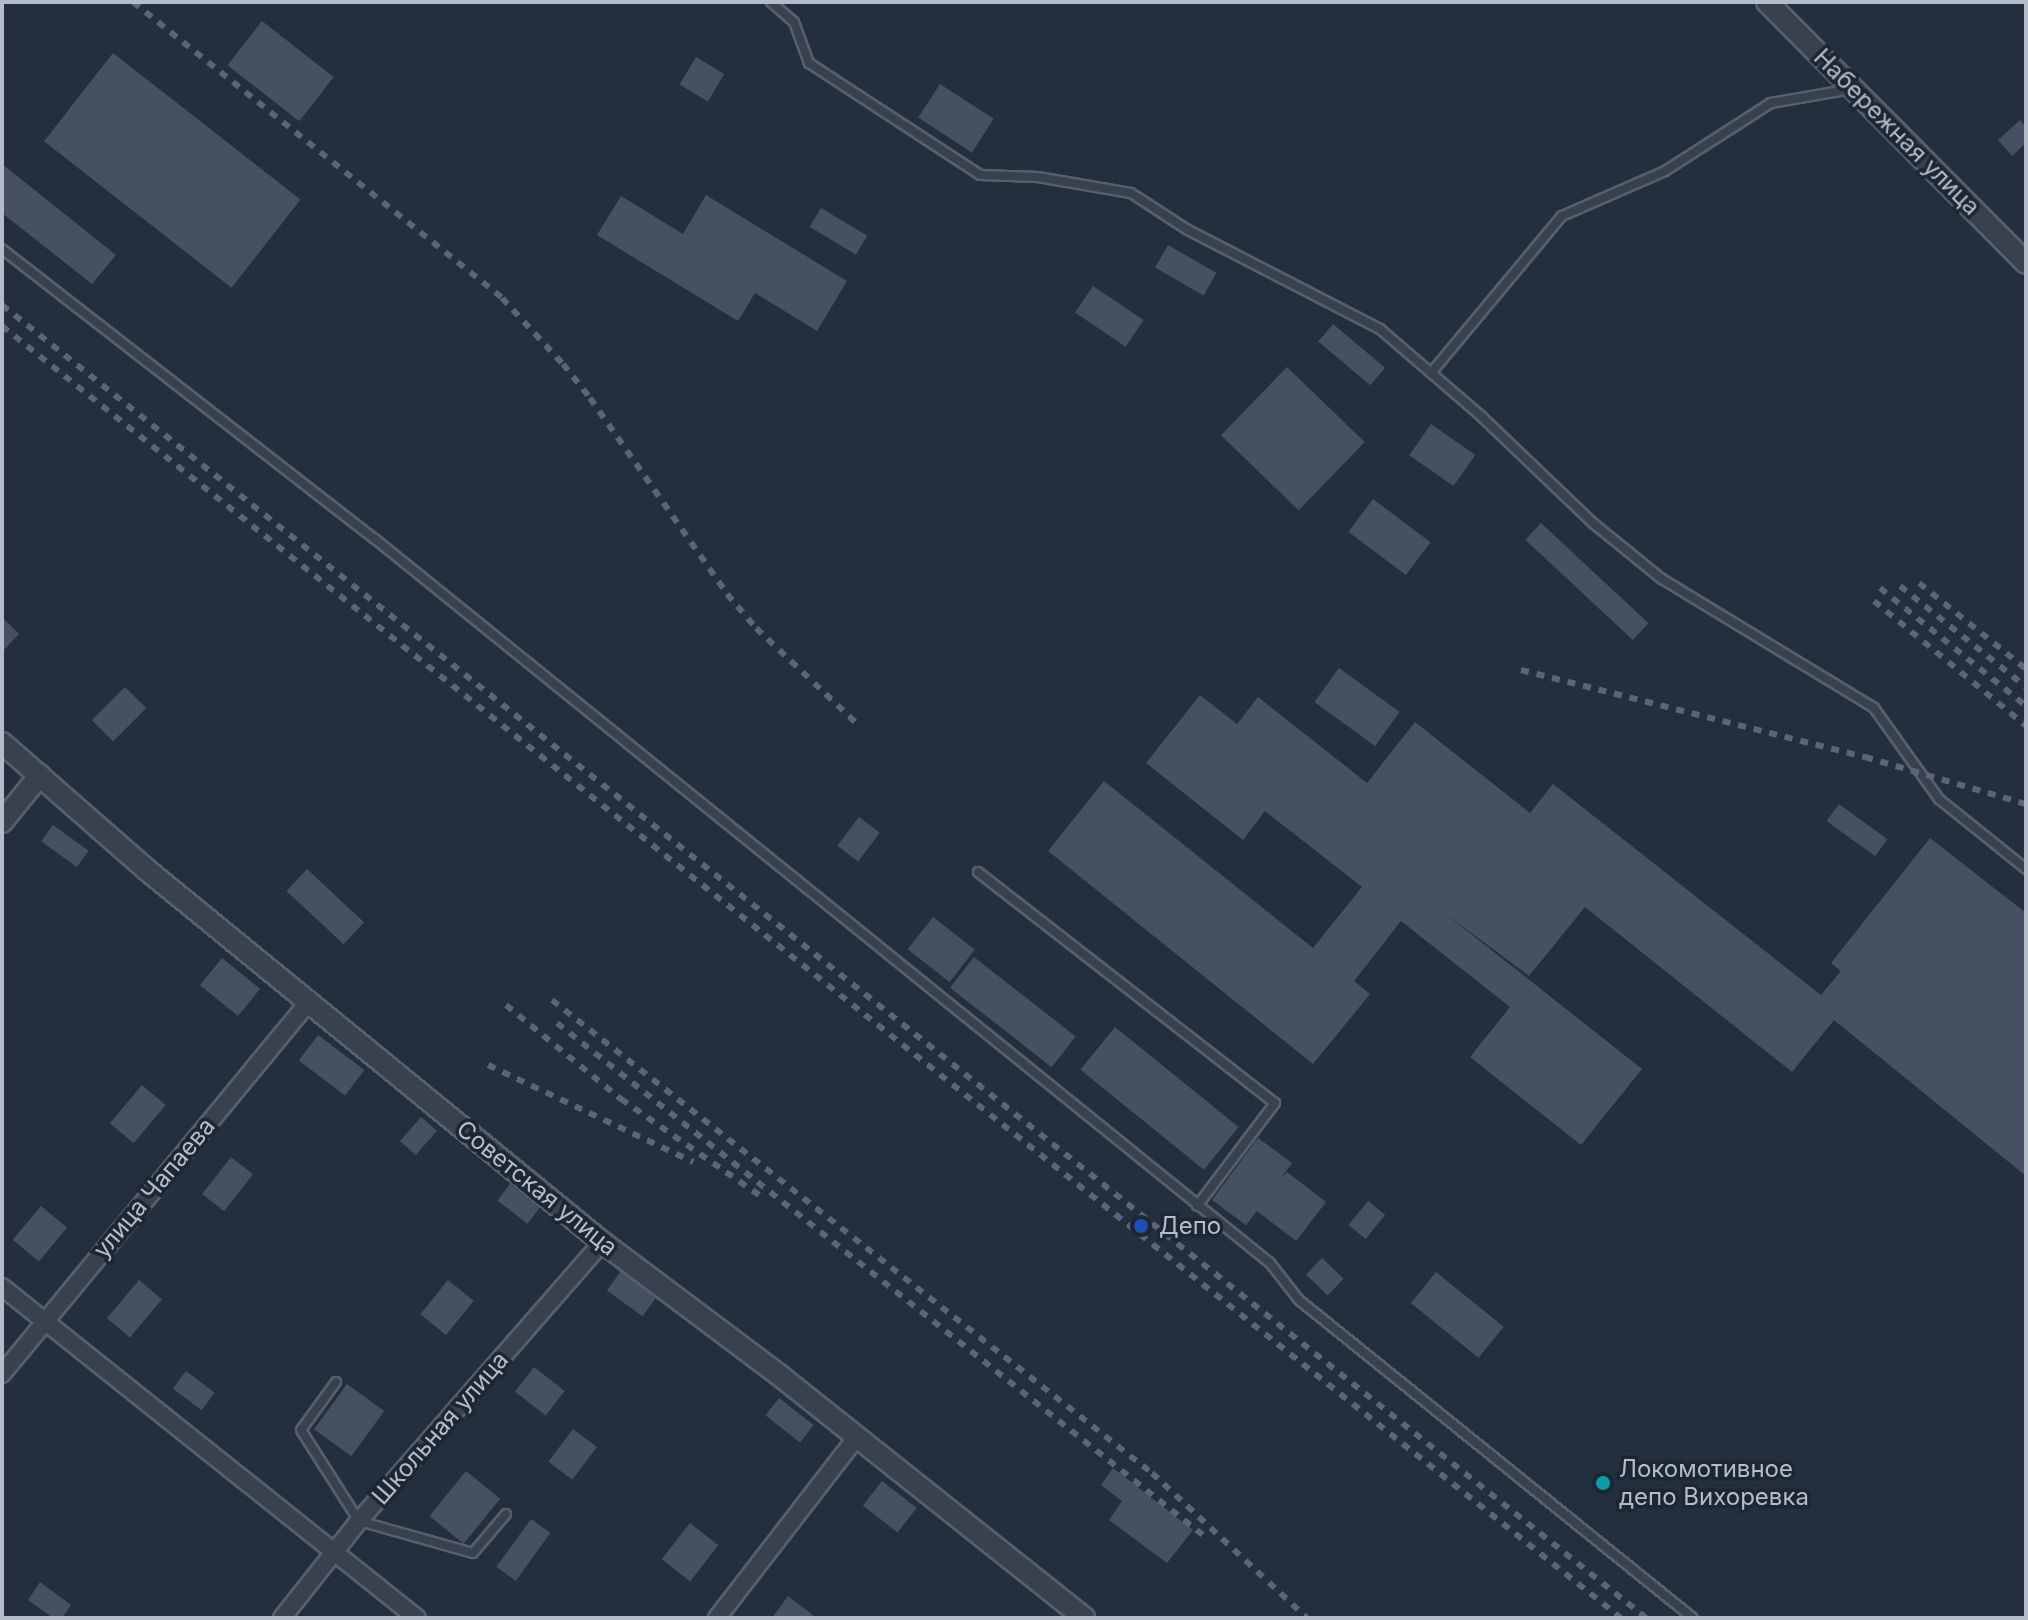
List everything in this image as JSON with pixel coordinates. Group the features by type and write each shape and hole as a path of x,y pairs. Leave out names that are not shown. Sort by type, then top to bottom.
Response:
{"street":[{"name":"Набережная улица","path":"1767,2 1857,89 2026,263"},
{"name":"Советская улица","path":"2,743 147,870 602,1242 857,1437 1084,1618"},
{"path":"2,822 40,775"},
{"name":"улица Чапаева","path":"2,1374 308,1003"},
{"name":"Школьная улица","path":"282,1618 359,1521 602,1242"},
{"path":"2,1287 417,1618"},
{"path":"717,1618 857,1437"}],"lane":[{"path":"771,2 794,22 809,63 980,175 1038,177 1131,193 1188,230 1380,329 1594,524 1662,579 1874,708 1939,799 2026,869"},
{"path":"1431,373 1562,216 1665,171 1771,103 1857,89"},
{"path":"2,249 375,539 1270,1263 1299,1300 1693,1618"},
{"path":"978,872 1275,1103 1197,1206"},
{"path":"336,1382 301,1430 359,1521 473,1553 506,1514"}],"building":[{"path":"262,21 334,77 299,121 228,65"},
{"path":"113,53 301,200 232,288 44,141"},
{"path":"696,57 724,74 708,101 680,84"},
{"path":"940,84 994,119 972,152 918,118"},
{"path":"2020,120 2026,127 2026,143 2012,156 1998,140"},
{"path":"2,164 116,255 92,284 2,213"},
{"path":"706,195 847,281 817,331 755,293 738,321 597,235 621,196 683,234"},
{"path":"821,208 867,236 856,255 810,227"},
{"path":"1168,245 1216,273 1203,296 1155,268"},
{"path":"1093,286 1144,320 1126,347 1075,313"},
{"path":"1333,324 1385,368 1370,385 1318,342"},
{"path":"1287,367 1365,442 1299,510 1221,435"},
{"path":"1431,424 1475,455 1453,486 1409,455"},
{"path":"1373,499 1431,542 1406,575 1348,532"},
{"path":"1541,523 1649,623 1633,640 1525,540"},
{"path":"2,617 19,634 2,652"},
{"path":"1339,668 1400,712 1375,746 1314,702"},
{"path":"125,687 146,708 113,741 92,720"},
{"path":"1200,695 1237,724 1258,697 1367,783 1415,722 1530,813 1553,784 1821,995 1841,971 1831,963 1930,838 2026,913 2026,1176 1834,1020 1792,1072 1585,907 1529,976 1442,911 1642,1069 1581,1145 1470,1057 1510,1007 1401,921 1354,981 1370,994 1313,1064 1048,851 1104,781 1313,948 1362,887 1265,811 1243,840 1146,763"},
{"path":"1839,804 1888,839 1875,856 1827,821"},
{"path":"859,817 880,833 858,861 837,846"},
{"path":"53,825 89,851 77,867 41,841"},
{"path":"307,869 364,922 344,944 287,891"},
{"path":"933,917 975,950 950,982 908,949"},
{"path":"974,957 1076,1036 1052,1067 950,988"},
{"path":"222,958 260,989 238,1016 200,985"},
{"path":"1115,1027 1239,1127 1204,1170 1080,1070"},
{"path":"318,1035 364,1070 345,1095 299,1061"},
{"path":"142,1085 166,1105 134,1143 110,1123"},
{"path":"421,1117 437,1131 416,1155 400,1141"},
{"path":"1258,1138 1292,1163 1281,1178 1287,1172 1326,1202 1296,1241 1257,1211 1246,1225 1212,1200"},
{"path":"231,1157 253,1174 224,1211 202,1194"},
{"path":"510,1184 540,1207 528,1224 497,1201"},
{"path":"1368,1201 1385,1215 1366,1239 1348,1225"},
{"path":"41,1206 67,1228 39,1262 13,1240"},
{"path":"1322,1258 1344,1279 1328,1295 1306,1275"},
{"path":"621,1271 657,1297 642,1316 607,1290"},
{"path":"1436,1272 1504,1327 1478,1358 1411,1303"},
{"path":"139,1280 162,1299 130,1338 107,1318"},
{"path":"448,1280 474,1301 446,1335 420,1314"},
{"path":"534,1367 565,1391 546,1415 515,1391"},
{"path":"186,1371 215,1393 202,1410 173,1389"},
{"path":"347,1384 384,1411 351,1456 314,1429"},
{"path":"779,1398 814,1425 800,1442 765,1415"},
{"path":"573,1429 597,1447 572,1480 548,1462"},
{"path":"1113,1468 1193,1530 1167,1563 1109,1520 1122,1501 1101,1485"},
{"path":"466,1471 500,1499 464,1544 429,1516"},
{"path":"882,1481 917,1508 898,1533 863,1505"},
{"path":"531,1519 550,1533 516,1581 496,1567"},
{"path":"690,1523 718,1545 690,1581 662,1559"},
{"path":"40,1582 71,1605 62,1618 53,1618 28,1600"},
{"path":"788,1596 813,1615 811,1618 772,1618"}],"railway":[{"path":"133,2 502,298 590,398 727,594 756,628 857,724"},
{"path":"2,305 1646,1618"},
{"path":"2,326 1621,1618"},
{"path":"1919,583 2026,669"},
{"path":"1900,586 2026,687"},
{"path":"1880,588 2026,706"},
{"path":"1874,601 2026,726"},
{"path":"1521,670 1865,757 2026,804"},
{"path":"552,1000 1152,1473 1307,1618"},
{"path":"506,1005 621,1099 762,1197"},
{"path":"557,1023 1203,1535"},
{"path":"488,1065 693,1162"}],"place":[{"name":"Депо","path":"1141,1226"},
{"name":"Локомотивное депо Вихоревка","path":"1603,1483"}]}
